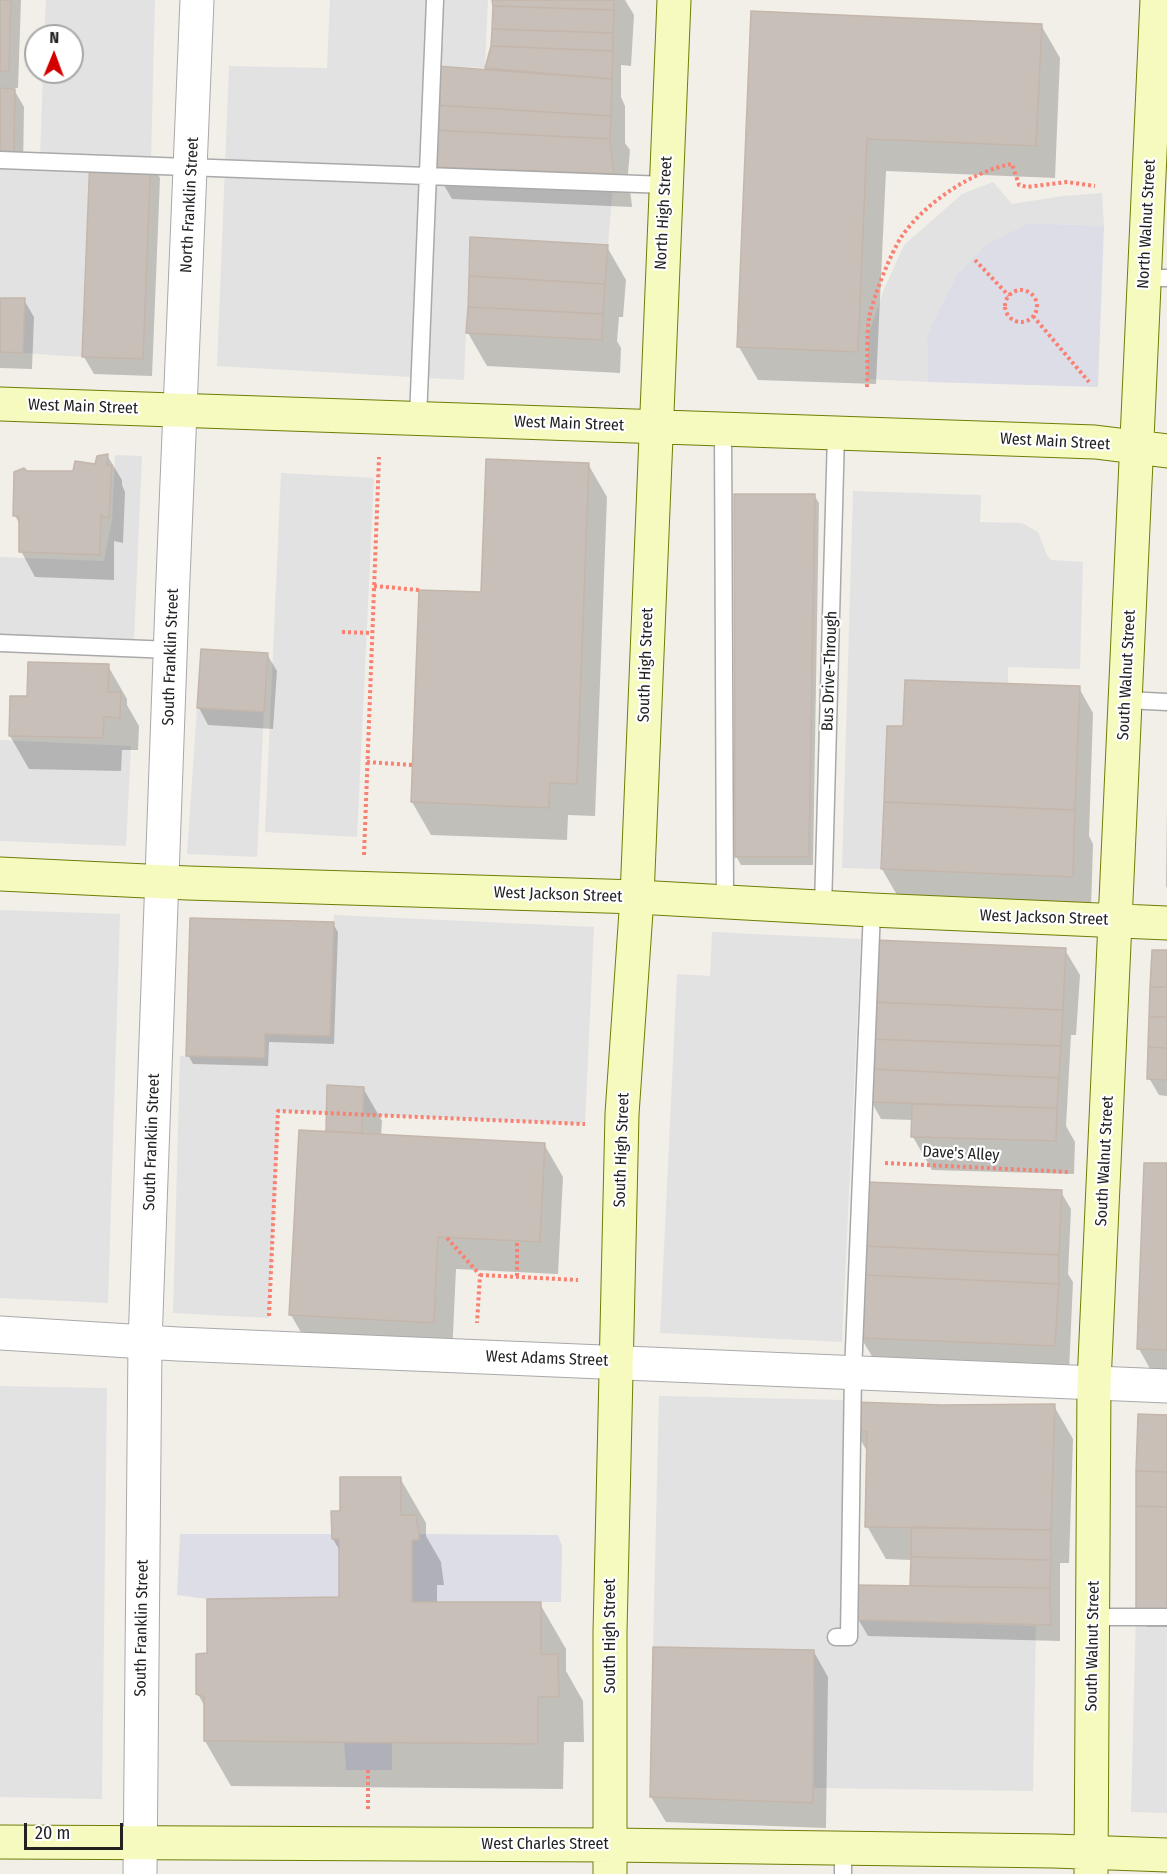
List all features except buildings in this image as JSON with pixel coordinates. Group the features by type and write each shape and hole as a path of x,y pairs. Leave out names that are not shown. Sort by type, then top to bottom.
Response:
{"main road":[{"name":"North High Street","path":"655,427 674,0"},
{"name":"North Walnut Street","path":"1152,449 1157,0"},
{"name":"West Main Street","path":"0,404 1095,442 1152,449"},
{"name":"South High Street","path":"611,1860 610,1632 622,1114 637,897 655,427"},
{"name":"South Walnut Street","path":"1091,1863 1094,1383 1126,700 1152,449"},
{"name":"West Jackson Street","path":"0,874 162,882 637,897 823,908 1167,923"},
{"name":"West Charles Street","path":"0,1842 140,1858 1091,1863 1167,1855"}],"street":[{"name":"North Franklin Street","path":"181,411 198,0"},
{"name":"South Franklin Street","path":"140,1858 145,1343 181,411"},
{"name":"West Adams Street","path":"0,1333 145,1343 1167,1386"}],"lane":[{"path":"418,419 426,175 435,0"},
{"path":"0,160 666,185"},
{"path":"723,430 725,903"},
{"name":"Bus Drive-Through","path":"823,908 836,434"},
{"path":"0,643 171,650"},
{"path":"1126,700 1167,702"},
{"path":"836,1638 849,1637 853,1373 872,910"},
{"path":"1093,1617 1167,1617"}],"path":[{"path":"867,387 869,318 881,279 902,236 928,208 958,185 1012,164 1019,184 1027,187 1067,182 1095,186"},
{"path":"975,260 1009,296"},
{"path":"1022,290 1031,294 1037,307 1033,316 1018,321 1009,316 1005,306 1009,296 1013,292 1022,290"},
{"path":"1033,316 1089,382"},
{"path":"364,860 379,457"},
{"path":"374,586 419,590"},
{"path":"342,632 372,633"},
{"path":"367,762 412,765"},
{"path":"269,1318 278,1111 585,1124"},
{"name":"Dave's Alley","path":"860,1161 1070,1172"},
{"path":"447,1238 480,1275 477,1328"},
{"path":"517,1241 517,1276"},
{"path":"480,1275 579,1280"},
{"path":"368,1770 368,1817"}],"shaded area":[{"path":"46,0 155,0 151,160 82,357 23,353 24,298 0,297 0,160 40,161 43,84 84,84 84,24 45,24"},
{"path":"330,0 488,0 485,68 436,66 432,166 614,174 608,245 470,237 464,380 217,366 229,66 327,68"},
{"path":"993,182 1012,204 1102,193 1104,226 1030,223 927,336 928,382 867,379 869,332 884,289 904,245 962,194"},
{"path":"1030,223 1104,226 1098,387 928,382 927,336 957,275 987,244"},
{"path":"115,455 142,456 134,639 0,635 0,557 104,561 112,519"},
{"path":"281,473 374,478 357,837 265,832"},
{"path":"853,491 981,495 980,522 1022,523 1038,532 1051,560 1083,562 1080,669 1008,667 1008,684 905,680 903,726 887,726 881,869 842,868"},
{"path":"197,708 264,710 257,857 187,854"},
{"path":"0,740 131,746 126,846 0,841"},
{"path":"0,910 120,914 108,1303 0,1298"},
{"path":"334,915 594,927 585,1124 279,1111 269,1318 173,1313 180,1056 264,1058 265,1034 330,1036"},
{"path":"712,932 861,939 842,1342 660,1333 677,974 710,976"},
{"path":"0,1386 107,1388 102,1799 0,1797"},
{"path":"659,1396 845,1400 841,1627 856,1627 856,1620 1036,1626 1033,1791 814,1788 814,1650 653,1647"},
{"path":"180,1534 332,1534 332,1539 339,1539 339,1597 207,1599 177,1595"},
{"path":"419,1534 558,1535 562,1546 561,1602 412,1602 412,1540 419,1540"},
{"path":"1136,1610 1167,1610 1167,1813 1131,1812"},
{"path":"344,1743 392,1743 392,1770 346,1770"}]}
